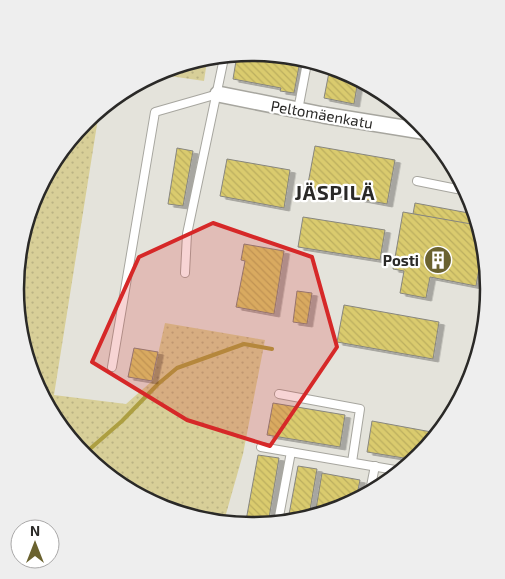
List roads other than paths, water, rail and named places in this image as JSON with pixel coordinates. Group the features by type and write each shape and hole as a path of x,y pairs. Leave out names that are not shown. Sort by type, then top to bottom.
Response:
{"street":[{"name":"Peltomäenkatu","path":"218,94 416,130"}],"lane":[{"path":"185,273 187,234 223,63"},
{"path":"298,110 307,68"},
{"path":"112,367 155,112 218,94"},
{"path":"417,181 459,189"},
{"path":"280,394 360,409 352,462"},
{"path":"262,447 394,470"},
{"path":"279,516 291,452"},
{"path":"371,486 374,466"}],"waterway":[{"path":"89,449 177,368 244,344 272,349"}],"place":[{"name":"Posti","path":"438,260"}],"district":[{"name":"JÄSPILÄ","path":"335,192"}]}
